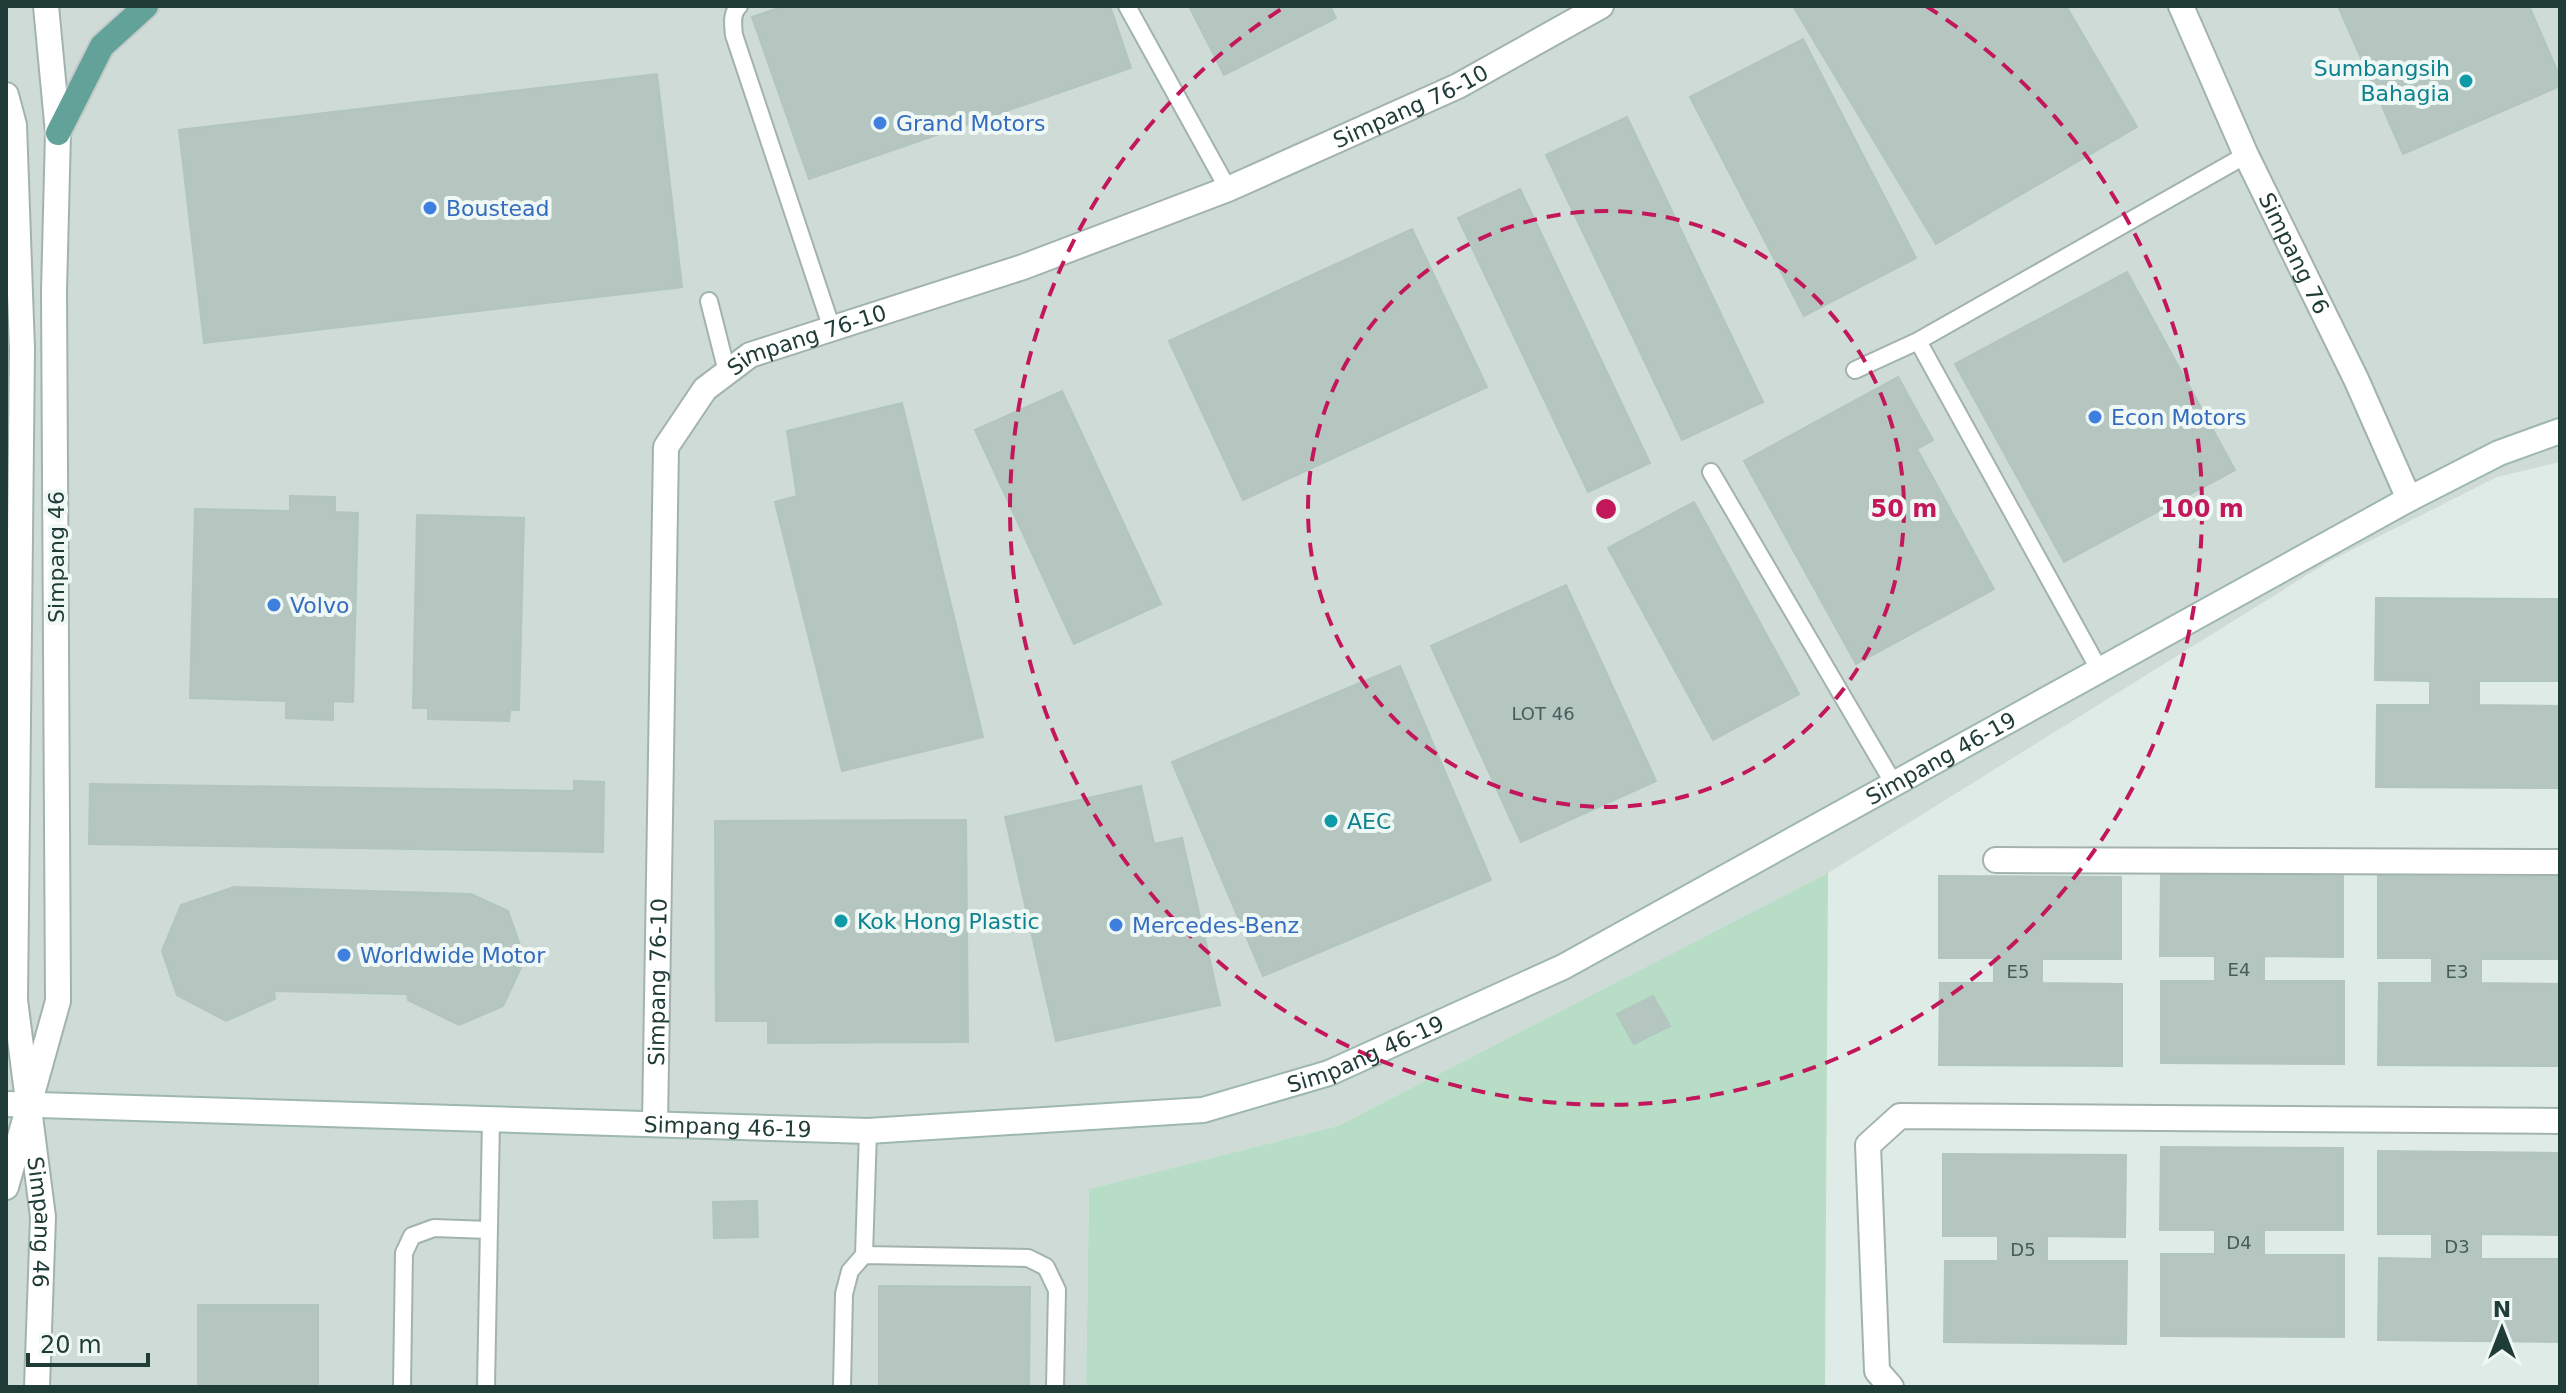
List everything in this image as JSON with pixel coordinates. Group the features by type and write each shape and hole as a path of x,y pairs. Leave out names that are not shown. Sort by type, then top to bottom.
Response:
{"main road":[{"path":"58,133 102,46 146,6"}],"street":[{"name":"Simpang 46","path":"37,1387 43,1217 17,1105 58,1001 54,291 58,133 46,6"},
{"name":"Simpang 76-10","path":"655,1124 666,447 705,389 750,355 1023,267 1228,189 1458,86 1601,6"},
{"name":"Simpang 76","path":"2181,6 2246,155 2356,379 2409,499"},
{"name":"Simpang 46","path":"6,95 14,125 17,1105 6,1187"},
{"name":"Simpang 46-19","path":"17,1105 868,1131 1203,1110 1329,1073 1563,967 2409,499 2499,453 2560,431"},
{"path":"1996,860 2560,862"},
{"path":"1891,1387 1877,1371 1868,1145 1900,1116 2560,1121"}],"lane":[{"path":"739,6 735,9 734,35 832,329"},
{"path":"1127,6 1228,189"},
{"path":"1855,370 1918,341 2246,155"},
{"path":"709,301 727,372"},
{"path":"1918,341 2100,671"},
{"path":"1711,472 1894,784"},
{"path":"486,1387 491,1120"},
{"path":"842,1387 844,1294 850,1271 864,1255 868,1131"},
{"path":"402,1387 404,1253 412,1236 434,1228 489,1230"},
{"path":"864,1255 1028,1258 1046,1267 1057,1290 1055,1387"}],"shaded area":[{"path":"6,6 2560,6 2560,462 2497,477 2328,562 1828,873 1338,1126 1089,1189 1086,1387 6,1387"}],"green space":[{"path":"1828,873 1825,1387 1086,1387 1089,1189 1338,1126"}],"building":[{"name":"Grand Motors","path":"785,6 1110,6 1131,68 809,179 752,17"},
{"path":"1189,6 1330,6 1336,18 1224,75"},
{"path":"1793,6 2066,6 2137,127 1936,244"},
{"name":"Sumbangsih Bahagia","path":"2338,6 2529,6 2560,77 2560,86 2403,154"},
{"path":"1803,39 1916,258 1804,316 1690,97"},
{"name":"Boustead","path":"657,74 682,287 204,343 179,130"},
{"path":"1627,117 1763,402 1682,440 1546,155"},
{"path":"1520,189 1650,463 1588,492 1458,218"},
{"path":"1412,229 1487,387 1243,500 1169,341"},
{"name":"Econ Motors","path":"2127,272 2235,470 2064,562 1955,364"},
{"path":"1898,377 1933,440 1917,449 1994,589 1856,664 1744,461"},
{"path":"1062,391 1161,604 1074,644 975,430"},
{"path":"902,403 983,737 842,771 775,502 797,496 787,431"},
{"name":"Volvo","path":"290,496 335,497 335,512 358,513 353,702 333,701 333,720 286,718 286,701 190,698 195,509 290,511"},
{"path":"1694,502 1799,694 1713,740 1608,548"},
{"path":"417,515 524,518 519,710 510,710 509,721 428,719 428,708 413,708"},
{"path":"1566,585 1656,781 1521,842 1431,646"},
{"path":"2376,598 2558,599 2557,681 2479,681 2479,705 2559,706 2559,788 2376,787 2377,705 2430,705 2430,681 2375,680"},
{"name":"AEC","path":"1400,666 1491,880 1263,976 1172,762"},
{"path":"574,781 604,782 603,852 89,844 90,784 574,791"},
{"name":"Mercedes-Benz","path":"1141,786 1154,844 1182,838 1220,1005 1056,1041 1005,817"},
{"name":"Kok Hong Plastic","path":"966,820 968,1042 768,1043 768,1021 716,1021 715,821"},
{"path":"2161,874 2343,874 2343,957 2264,956 2264,981 2344,981 2344,1064 2161,1063 2161,981 2215,981 2215,956 2160,956"},
{"path":"1939,876 2121,877 2121,959 2042,959 2042,983 2122,984 2122,1066 1939,1065 1940,983 1994,983 1994,958 1939,958"},
{"path":"2378,876 2560,877 2560,959 2481,959 2481,983 2560,984 2560,1066 2378,1065 2379,983 2432,983 2432,958 2378,958"},
{"name":"Worldwide Motor","path":"234,887 471,894 508,911 525,959 503,1006 459,1025 408,1000 407,994 274,991 275,999 226,1021 177,995 162,951 181,905"},
{"path":"1653,996 1670,1026 1634,1044 1617,1014"},
{"path":"2161,1147 2343,1148 2343,1230 2264,1230 2264,1255 2344,1255 2344,1337 2161,1336 2161,1254 2215,1254 2215,1230 2160,1230"},
{"path":"2378,1151 2560,1153 2560,1235 2481,1234 2481,1259 2560,1259 2560,1342 2378,1340 2379,1258 2432,1259 2432,1234 2378,1234"},
{"path":"1943,1154 2126,1155 2125,1237 2047,1236 2047,1261 2127,1261 2126,1344 1944,1342 1945,1261 1998,1261 1998,1236 1943,1236"},
{"path":"757,1201 758,1237 714,1238 713,1202"},
{"path":"879,1286 1030,1287 1029,1387 879,1387"},
{"path":"198,1305 318,1305 318,1387 198,1387"}],"place":[{"name":"Sumbangsih Bahagia","path":"2466,81"},
{"name":"Grand Motors","path":"880,123"},
{"name":"Boustead","path":"430,208"},
{"name":"Econ Motors","path":"2095,417"},
{"name":"Volvo","path":"274,605"},
{"name":"AEC","path":"1331,821"},
{"name":"Kok Hong Plastic","path":"841,921"},
{"name":"Mercedes-Benz","path":"1116,925"},
{"name":"Worldwide Motor","path":"344,955"}]}
